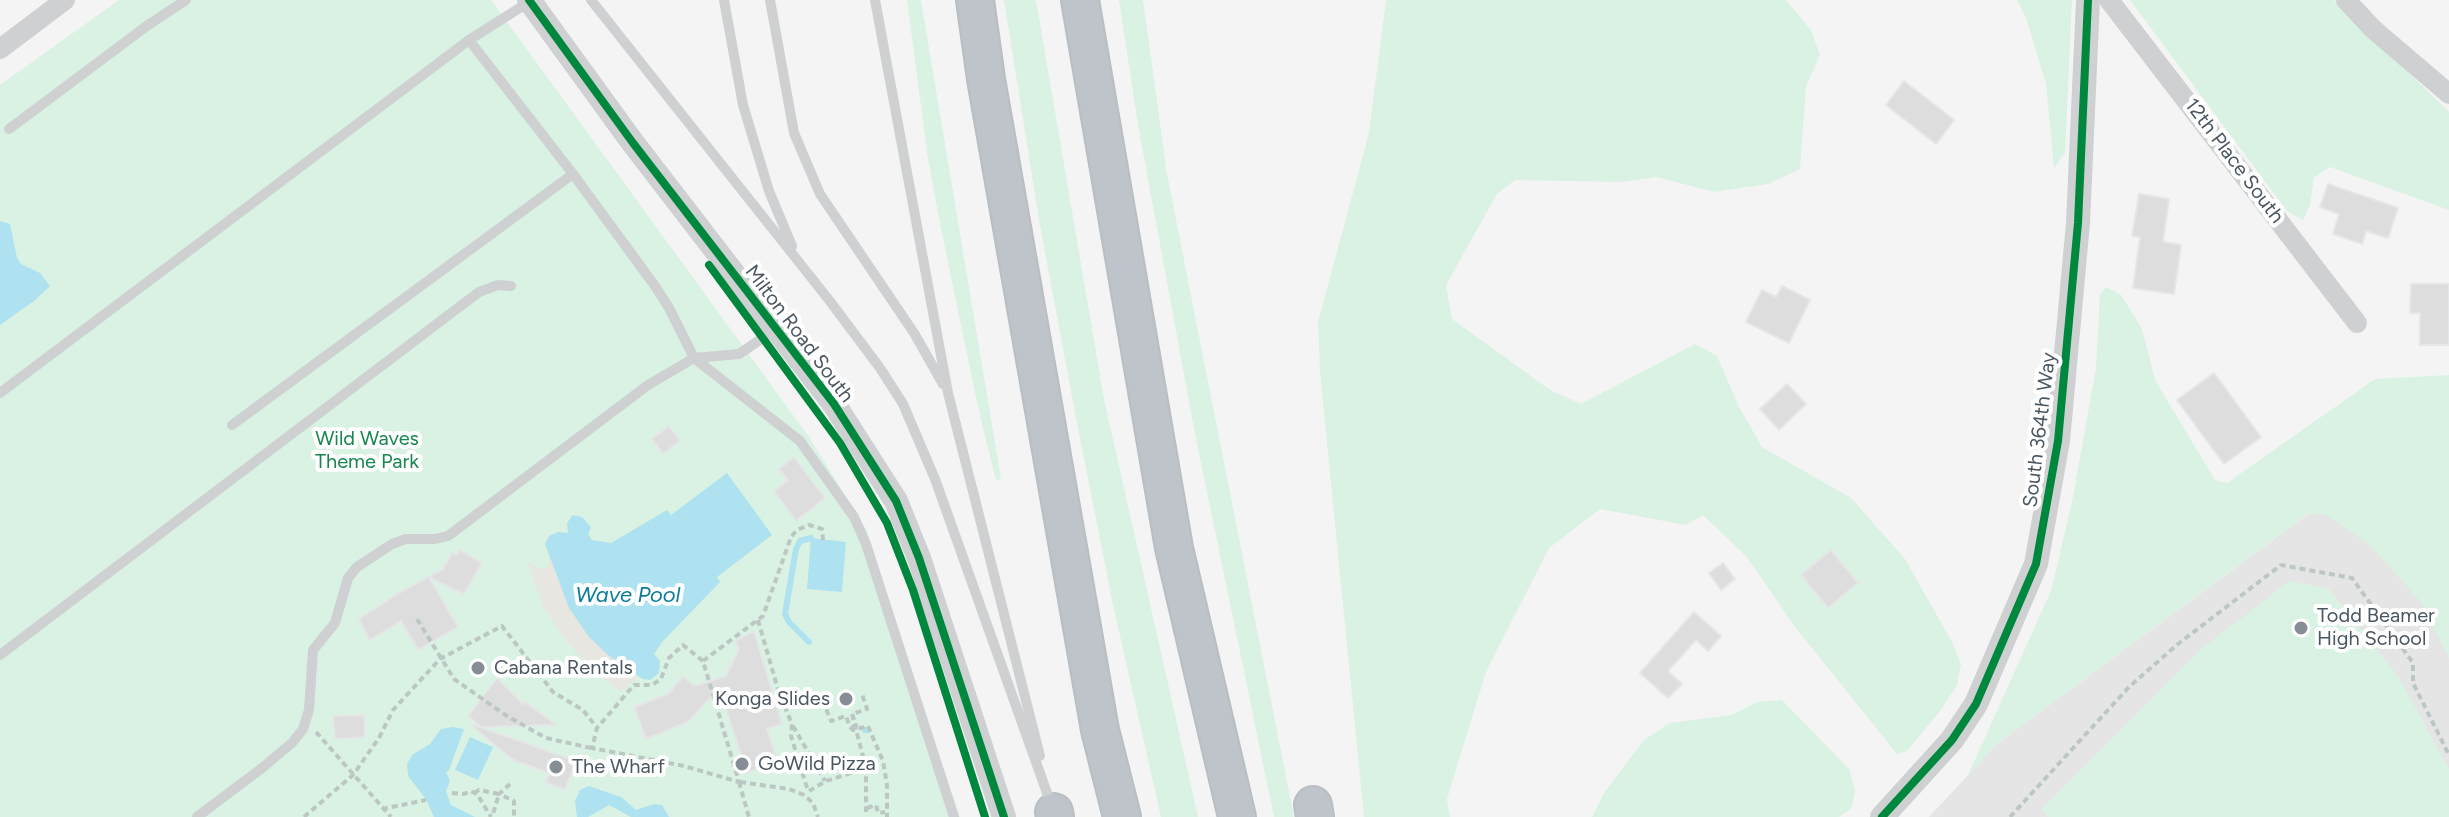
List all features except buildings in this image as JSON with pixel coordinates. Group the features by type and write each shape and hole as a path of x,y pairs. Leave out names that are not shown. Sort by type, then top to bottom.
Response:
{"highway":[{"path":"975,0 989,95 1105,751 1122,817"},
{"path":"1080,0 1174,548 1237,817"},
{"path":"1105,751 1140,798 1145,817"}],"street":[{"path":"0,49 65,0"},
{"name":"South 364th Way","path":"1882,817 1952,740 1976,704 2036,564 2058,441 2078,223 2088,0"},
{"name":"12th Place South","path":"2109,0 2357,323"},
{"path":"2346,0 2373,29 2449,94"},
{"name":"Milton Road South","path":"530,1 633,143 834,404 896,501 919,558 1004,817"}],"lane":[{"path":"9,129 186,0"},
{"path":"591,0 829,300 903,404 921,444 1055,815"},
{"path":"724,0 743,105 769,191 787,236 829,300"},
{"path":"770,0 794,133 820,194 914,333 948,393"},
{"path":"875,0 948,393 1055,815"},
{"path":"0,393 469,40 530,1"},
{"path":"469,40 573,174 669,308 694,358 800,441 854,517 866,544 954,817"},
{"path":"232,425 573,174"},
{"path":"0,655 479,292 498,285 511,286"},
{"path":"197,817 292,743 309,710 313,650 335,623 348,578 357,567 392,544 406,539 448,536 615,408 694,358 739,354 776,329"}],"path":[{"path":"703,661 763,616 791,537 797,530 809,525 822,529 823,540"},
{"path":"2010,817 2130,686 2178,644 2281,565 2352,578 2413,663 2413,683 2449,755"},
{"path":"417,619 454,679 507,716 546,738 624,757 684,766 739,782 806,793 826,781 866,768"},
{"path":"758,620 779,693 792,724 826,781"},
{"path":"304,817 353,775 379,738 393,710 440,659 502,626 553,692 583,710 597,728"},
{"path":"592,748 597,728 634,685 652,685 661,679 669,658 683,645 703,661 749,817"},
{"path":"852,727 856,725 852,714 867,709 862,694"},
{"path":"831,704 825,706 831,721 846,716 853,730 868,726 883,761 887,785 886,814 878,813 876,805 866,810 866,768 852,714"},
{"path":"306,721 391,817"},
{"path":"792,724 791,736 806,793 818,817"},
{"path":"491,817 499,794 510,784"},
{"path":"475,792 478,785"},
{"path":"475,792 491,817"},
{"path":"452,793 499,794 514,801 514,817"},
{"path":"382,809 426,800"}],"shaded area":[{"name":"Todd Beamer High School","path":"2433,422 2449,444 2449,817 1929,817 1998,743"}],"green space":[{"name":"Wild Waves Theme Park","path":"119,0 491,0 809,437 866,529 960,817 0,817 0,85"},
{"path":"907,0 921,0 1001,479 996,480 940,224"},
{"path":"1004,0 1036,0 1104,399 1198,817 1161,817 1113,605 1075,413 1040,226"},
{"path":"1119,0 1143,0 1167,174 1294,817 1274,817 1195,434 1138,125"},
{"path":"1386,0 1786,0 1811,30 1820,55 1806,86 1800,169 1768,184 1714,192 1657,177 1621,182 1515,180 1497,194 1446,285 1452,319 1550,390 1581,404 1695,344 1717,356 1739,407 1762,447 1851,498 1905,559 1952,642 1961,664 1957,685 1907,751 1897,754 1795,627 1747,557 1703,515 1686,525 1600,509 1549,548 1486,672 1447,799 1450,817 1364,817 1320,372 1318,322 1369,133"},
{"path":"2017,0 2072,0 2065,153 2054,168 2046,84 2026,18"},
{"path":"2130,0 2334,0 2449,112 2449,210 2330,167 2314,177 2310,205 2303,220 2287,211"},
{"path":"2106,287 2121,295 2142,329 2155,380 2215,480 2227,483 2375,379 2449,375 2449,658 2421,602 2370,545 2327,515 2309,513 1998,743 1968,775 2051,591 2072,502 2096,368 2100,295"},
{"path":"2290,581 2329,589 2399,678 2449,769 2449,817 2048,817 2042,809 2201,649"},
{"path":"1782,700 1849,769 1855,790 1852,808 1839,817 1592,817 1604,793 1644,740 1670,723 1732,715 1757,702"}],"sand":[{"path":"550,553 556,576 608,655 638,677 621,692 591,669 544,608 527,561 537,568 548,568"}],"water":[{"path":"0,221 10,224 21,264 40,273 50,286 0,325"},
{"name":"Wave Pool","path":"727,473 772,535 717,577 720,582 654,654 660,661 659,673 650,680 643,679 608,655 589,637 569,608 545,544 549,536 558,532 568,533 567,523 573,515 582,517 591,527 588,534 592,540 611,543 667,510 671,515"},
{"path":"811,538 846,542 842,592 807,589"},
{"path":"441,729 464,729 446,772 450,781 446,791 451,805 475,817 434,817 426,799 408,776 407,764 412,755 430,744"},
{"path":"470,737 493,747 478,780 455,770"},
{"path":"589,786 621,797 636,810 654,804 662,805 669,817 631,817 609,805 588,817 577,817 575,801 580,790"}],"waterway":[{"path":"809,642 785,614 796,549 800,541 811,538"}],"cycle path":[{"path":"529,0 633,143 834,404 896,501 919,558 1004,817"},
{"path":"1882,817 1952,740 1976,704 2036,564 2058,441 2078,223 2088,0"},
{"path":"709,265 840,443 887,523 913,590 985,817"}],"place":[{"name":"Todd Beamer High School","path":"2301,628"},
{"name":"Cabana Rentals","path":"478,668"},
{"name":"Konga Slides","path":"846,699"},
{"name":"GoWild Pizza","path":"742,764"},
{"name":"The Wharf","path":"556,767"}]}
